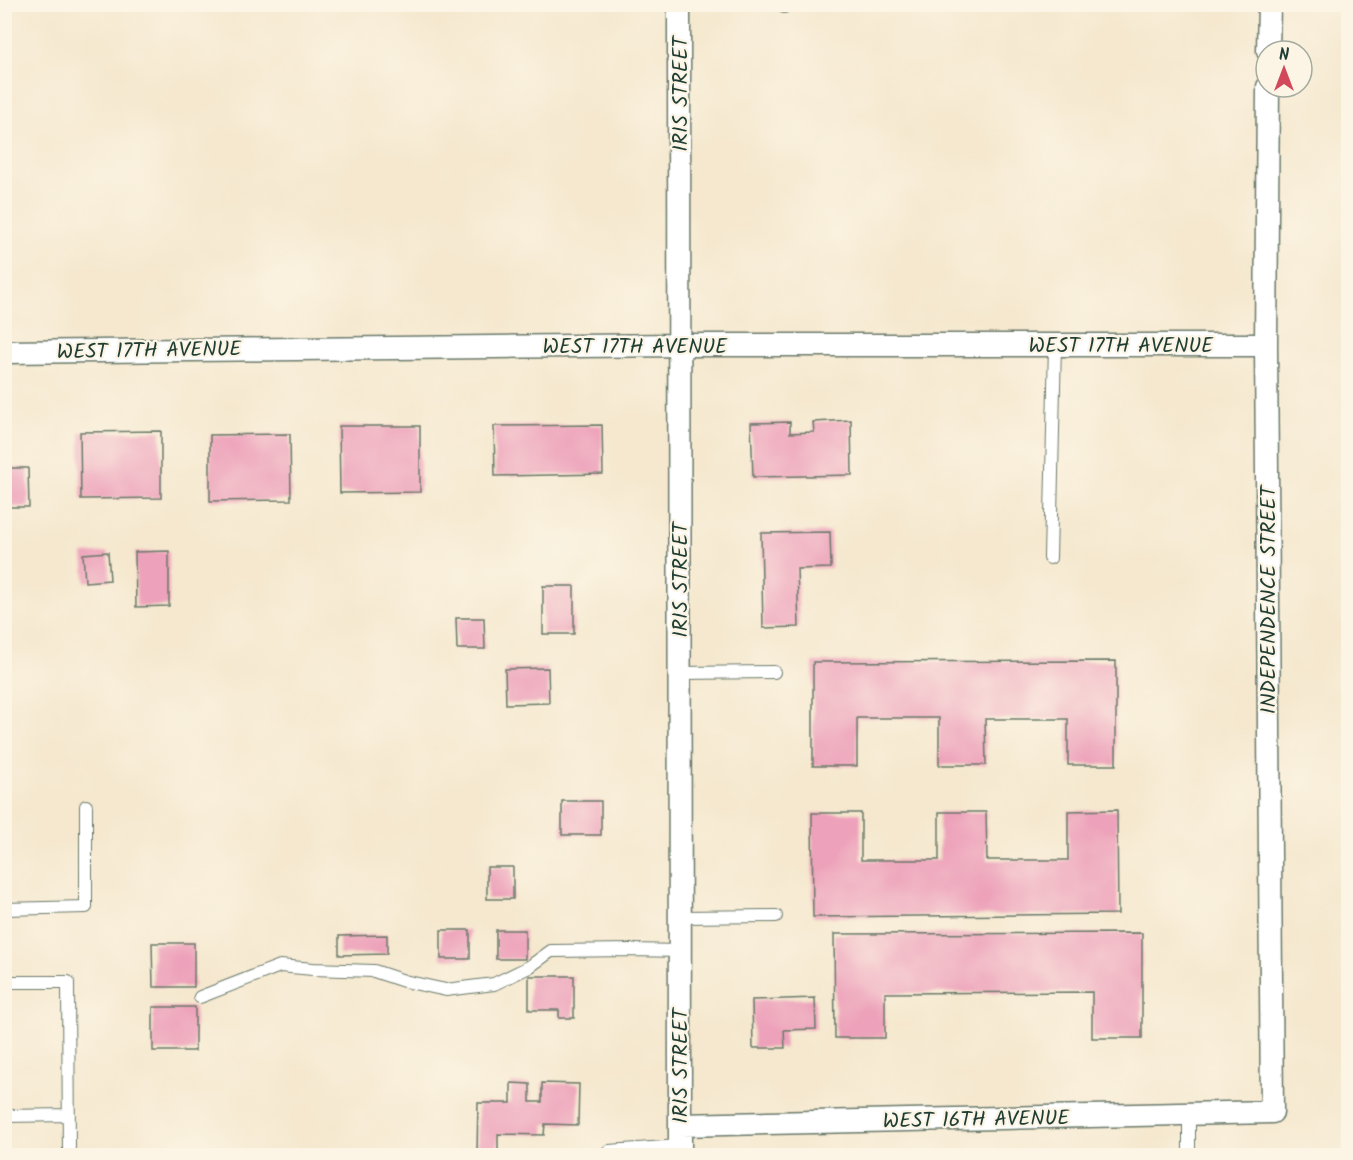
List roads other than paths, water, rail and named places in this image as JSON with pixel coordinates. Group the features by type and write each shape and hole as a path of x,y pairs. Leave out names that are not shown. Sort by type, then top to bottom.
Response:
{"street":[{"name":"IRIS STREET","path":"679,4 680,1142"},
{"path":"1268,39 1269,4"},
{"name":"INDEPENDENCE STREET","path":"1268,99 1266,345 1272,1112"},
{"name":"WEST 17TH AVENUE","path":"4,351 681,345 1266,345"},
{"name":"WEST 16TH AVENUE","path":"680,1142 1189,1114 1272,1112"}],"lane":[{"path":"1050,558 1055,345"},
{"path":"680,674 774,672"},
{"path":"4,909 86,908 86,806"},
{"path":"680,917 776,916"},
{"path":"200,997 280,966 374,971 404,981 446,990 494,984 529,967 551,951 680,951"},
{"path":"4,982 68,982 69,1155"},
{"path":"1189,1114 1189,1155"},
{"path":"4,1116 69,1115"},
{"path":"603,1155 609,1151 680,1142"}]}
